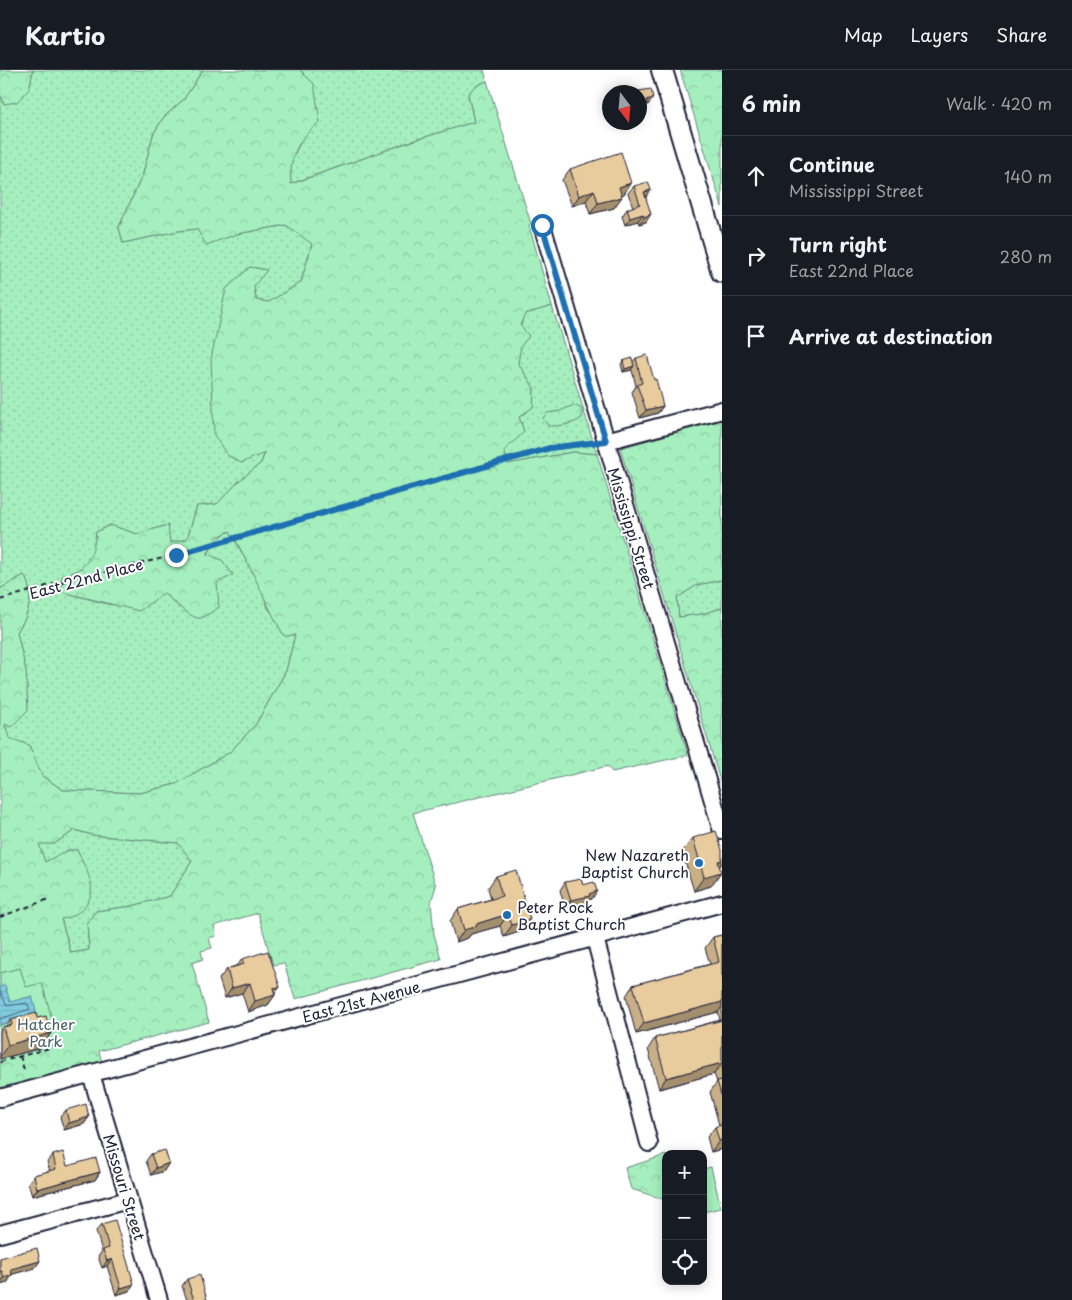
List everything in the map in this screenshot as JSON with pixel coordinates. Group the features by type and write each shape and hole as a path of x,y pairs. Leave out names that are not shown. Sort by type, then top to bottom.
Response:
{"main road":[{"path":"662,70 722,272"}],"street":[{"name":"Mississippi Street","path":"542,225 722,831"},
{"path":"606,441 722,410"},
{"name":"East 21st Avenue","path":"0,1098 722,903"},
{"path":"595,938 649,1143"},
{"name":"Missouri Street","path":"91,1074 159,1300"},
{"path":"0,1234 128,1200"}],"path":[{"name":"East 22nd Place","path":"0,600 59,583 176,555 550,448 606,441"},
{"path":"0,917 50,899"},
{"path":"41,1044 43,1050"},
{"path":"0,1062 57,1046"},
{"path":"20,1056 25,1073"}],"green space":[{"path":"0,70 33,70 29,89 17,102 4,104 0,94"},
{"path":"33,70 203,70 184,99 163,118 153,135 143,174 119,227 123,243 178,231 197,229 206,244 237,234 286,225 312,243 301,282 269,302 256,300 254,285 266,270 250,267 226,289 221,317 265,452 261,463 240,480 217,504 197,506 187,539 169,543 168,525 137,534 110,525 96,532 91,555 84,566 62,576 63,592 111,605 164,593 179,607 195,617 203,569 207,557 212,547 230,531 259,584 269,610 295,635 286,671 256,724 230,752 176,784 140,793 63,790 42,776 29,745 0,736 26,671 17,632 25,618 30,597 24,575 0,589 0,94 4,104 29,89"},
{"name":"Hatcher Park","path":"203,70 300,70 314,84 320,122 312,128 296,149 293,157 291,184 412,141 474,122 468,94 474,87 487,81 531,224 529,225 552,306 525,314 520,325 529,336 521,346 518,363 534,388 533,407 519,417 524,432 504,451 508,464 573,452 597,454 688,755 612,772 608,766 413,813 436,886 431,902 434,934 441,959 295,999 284,963 273,965 258,913 214,926 216,936 209,938 212,948 201,951 203,959 192,963 209,1022 99,1051 102,1063 0,1091 0,589 24,575 30,597 25,618 17,632 26,671 28,710 11,727 5,724 9,738 29,745 42,776 63,790 140,793 176,784 230,752 256,724 286,671 295,635 284,636 230,531 218,537 207,554 222,560 233,575 217,583 219,607 201,618 187,613 164,593 139,611 62,592 62,576 78,570 88,561 96,532 110,525 137,534 168,525 170,543 187,539 197,506 217,504 240,480 261,463 265,453 241,463 227,455 214,435 211,359 226,289 250,267 267,270 254,286 256,300 269,302 301,282 312,244 286,225 237,234 206,245 197,229 178,231 123,243 119,227 143,174 153,135 163,118 184,99","holes":["75,830 92,835 178,843 192,861 170,896 132,906 96,911 87,922 89,950 71,953 61,919 67,918 84,908 90,897 90,880 77,850 69,850 45,862 39,844 54,844"]},
{"path":"300,70 484,70 487,81 474,87 468,94 474,122 412,141 290,184 291,161 304,135 314,84"},
{"path":"680,70 722,70 722,207"},
{"path":"552,306 597,454 573,452 508,464 504,450 524,432 519,417 533,407 534,388 518,363 522,320 524,314"},
{"path":"574,405 582,409 582,418 570,424 548,426 543,418 547,413 560,411"},
{"path":"722,420 722,580 697,585 677,598 679,617 702,614 722,608 722,787 620,448"},
{"path":"722,580 722,608 702,614 679,617 677,598 697,585"},
{"path":"75,830 92,835 179,843 192,861 170,896 132,906 96,911 87,922 89,950 71,953 61,919 91,884 77,850 68,850 45,862 38,843 54,844"},
{"path":"20,968 26,987 42,983 54,1026 0,1040 0,973"},
{"path":"662,1156 662,1199 631,1189 625,1168"},
{"path":"711,1167 721,1208 707,1211 707,1195 707,1168"}],"water":[{"path":"5,985 10,1002 32,996 37,1015 0,1025 0,987"}],"building":[{"path":"651,89 653,98 647,100 647,90"},
{"path":"621,152 631,183 619,187 622,197 598,203 594,190 579,196 570,169"},
{"path":"648,182 651,190 644,192 651,214 644,217 643,214 630,218 627,209 640,204 634,186"},
{"path":"647,355 663,406 646,410 637,385 642,383 636,358"},
{"path":"632,358 634,366 625,369 623,361"},
{"path":"716,831 722,850 722,860 718,861 721,872 704,877 693,838"},
{"path":"516,870 530,919 512,925 508,914 476,924 477,926 464,930 458,909 502,896 496,876"},
{"path":"581,879 583,885 594,882 597,891 589,894 590,896 571,900 565,882"},
{"path":"722,935 722,1002 644,1023 633,985 719,962 713,937"},
{"path":"268,951 280,987 273,988 275,995 255,1001 250,983 232,988 227,969 244,964 242,959"},
{"path":"36,1013 37,1018 46,1016 51,1033 8,1045 3,1027 12,1025 11,1020"},
{"path":"722,1020 722,1063 666,1078 655,1038"},
{"path":"722,1080 722,1098 717,1081"},
{"path":"86,1104 89,1117 69,1123 66,1110"},
{"path":"722,1125 722,1140 719,1141 715,1127"},
{"path":"165,1150 169,1163 156,1168 151,1154"},
{"path":"63,1152 67,1166 96,1158 100,1172 37,1189 34,1175 56,1169 53,1155"},
{"path":"115,1220 134,1284 121,1288 112,1259 107,1261 103,1250 109,1248 102,1224"},
{"path":"37,1248 40,1261 11,1269 12,1275 4,1278 2,1271 0,1272 0,1258"},
{"path":"200,1275 207,1300 194,1300 187,1279"}],"place":[{"name":"New Nazareth Baptist Church","path":"699,863"},
{"name":"Peter Rock Baptist Church","path":"507,915"}],"route":[{"path":"176,555 550,448 606,441 542,225"}]}
